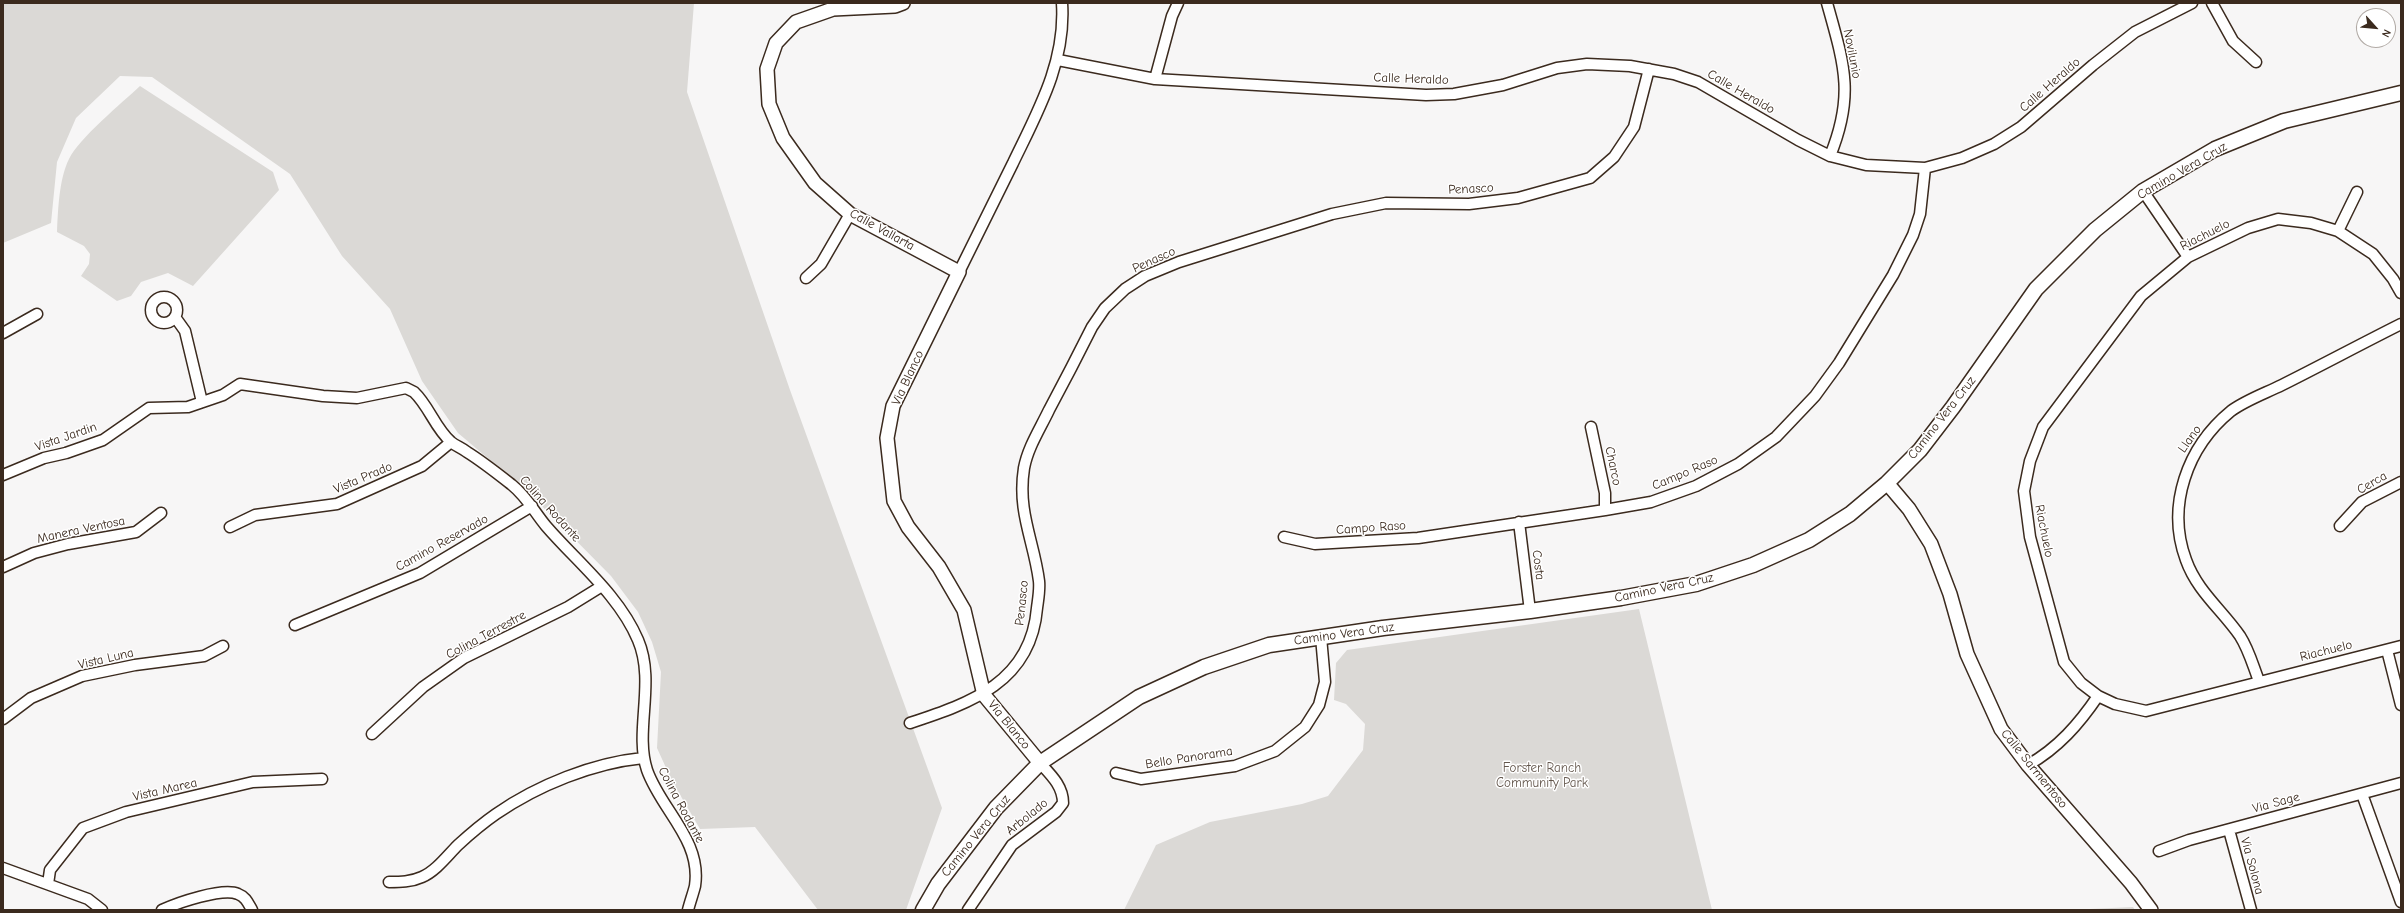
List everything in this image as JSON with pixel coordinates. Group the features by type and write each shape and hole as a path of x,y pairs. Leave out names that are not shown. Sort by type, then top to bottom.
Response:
{"main road":[{"name":"Camino Vera Cruz","path":"923,910 938,884 996,808 1040,763 1140,697 1204,667 1269,645 1621,598 1696,584 1753,565 1809,540 1850,514 1887,483 1920,450 1953,407 2036,290 2095,230 2143,191 2215,149 2284,121 2401,93"}],"street":[{"name":"Calle Vallarta","path":"903,3 894,6 833,9 796,22 776,43 767,69 770,104 782,138 815,183 850,214 960,272"},
{"name":"Via Blanco","path":"1040,763 984,695 964,610 939,567 908,527 894,501 887,438 894,406 1047,93 1058,60 1063,16 1062,3"},
{"path":"1155,78 1172,16 1178,3"},
{"name":"Novilunio","path":"1827,3 1839,45 1846,83 1843,114 1830,156"},
{"name":"Calle Heraldo","path":"1058,60 1155,78 1426,95 1454,94 1503,85 1557,68 1587,64 1630,66 1649,69 1698,82 1798,140 1830,156 1866,165 1925,168 1962,158 1994,144 2021,127 2093,65 2135,32 2173,7 2192,3"},
{"path":"2212,3 2233,41 2256,62"},
{"name":"Penasco","path":"910,723 952,710 984,695 1019,663 1030,642 1036,620 1039,582 1024,519 1022,484 1028,451 1092,327 1105,308 1125,289 1145,276 1179,262 1332,214 1386,203 1469,204 1518,198 1587,179 1606,165 1625,143 1638,116 1649,69"},
{"name":"Campo Raso","path":"1284,537 1315,544 1418,538 1604,510 1651,502 1696,486 1738,464 1776,437 1814,396 1839,363 1893,275 1912,235 1920,214 1925,168"},
{"path":"2143,191 2188,257"},
{"path":"2338,231 2356,192"},
{"path":"806,278 821,264 850,214"},
{"name":"Riachuelo","path":"2401,294 2373,254 2338,231 2311,222 2278,219 2248,228 2188,257 2141,296 2043,427 2030,461 2024,491 2030,537 2064,662 2081,683 2098,696 2115,704 2146,711 2401,646"},
{"path":"3,333 37,314"},
{"path":"175,316 185,331 202,402"},
{"name":"Llano","path":"2259,681 2248,650 2239,635 2201,590 2186,561 2178,531 2180,498 2188,464 2209,433 2232,411 2401,324"},
{"name":"Colina Rodante","path":"202,402 223,394 240,384 323,396 357,398 406,388 414,392 420,398 451,442 514,486 532,506 545,525 602,586 628,620 644,658 646,699 643,758 650,778 667,810 682,829 691,847 695,866 695,886 688,910"},
{"name":"Vista Jardin","path":"3,475 44,458 66,454 103,440 149,408 188,407 202,402"},
{"name":"Charco","path":"1591,427 1605,493 1604,510"},
{"name":"Vista Prado","path":"230,527 254,515 337,504 422,466 451,442"},
{"name":"Cerca","path":"2340,526 2362,502 2401,482"},
{"name":"Calle Sarmentoso","path":"1887,483 1909,509 1931,544 1950,594 1967,654 1980,688 2001,728 2028,765 2131,883 2150,910"},
{"name":"Camino Reservado","path":"295,625 420,573 532,506"},
{"name":"Manera Ventosa","path":"3,567 34,553 68,544 136,532 161,513"},
{"name":"Costa","path":"1519,522 1530,611"},
{"name":"Colina Terrestre","path":"372,734 423,687 464,658 568,607 602,586"},
{"name":"Bello Panorama","path":"1116,773 1141,779 1235,766 1275,751 1304,727 1320,705 1325,682 1321,637"},
{"name":"Vista Luna","path":"3,719 31,698 82,676 135,665 204,656 223,646"},
{"path":"2386,650 2401,705"},
{"path":"2028,765 2043,756 2081,722 2098,696"},
{"path":"389,882 410,881 429,873 460,844 497,814 530,795 583,772 609,764 643,758"},
{"name":"Arbolado","path":"968,910 1012,845 1056,812 1063,804 1063,794 1054,779 1040,763"},
{"name":"Vista Marea","path":"48,884 50,870 83,828 126,812 253,782 322,778"},
{"name":"Via Sage","path":"2159,851 2229,830 2401,783"},
{"path":"2362,794 2401,902"},
{"name":"Via Solona","path":"2229,830 2251,910"},
{"path":"3,868 88,899 102,910"},
{"path":"162,910 220,893 232,892 246,898 252,910"}],"green space":[{"path":"3,3 694,3 687,92 790,390 942,808 906,910 818,910 755,827 700,829 672,781 657,748 661,672 652,642 638,612 611,576 529,493 458,433 422,381 390,309 342,256 290,174 152,77 120,76 76,118 57,162 51,223 3,243"},
{"path":"140,86 273,172 279,190 193,286 168,273 141,282 131,296 117,301 81,276 89,264 90,254 84,246 57,232 60,195 63,176 69,159 74,151 91,131"},
{"name":"Forster Ranch Community Park","path":"1639,609 1712,910 1124,910 1156,845 1210,822 1302,804 1328,796 1363,750 1365,724 1346,704 1334,700 1336,663 1347,650"},
{"path":"2133,907 2135,910 2069,910"}]}
